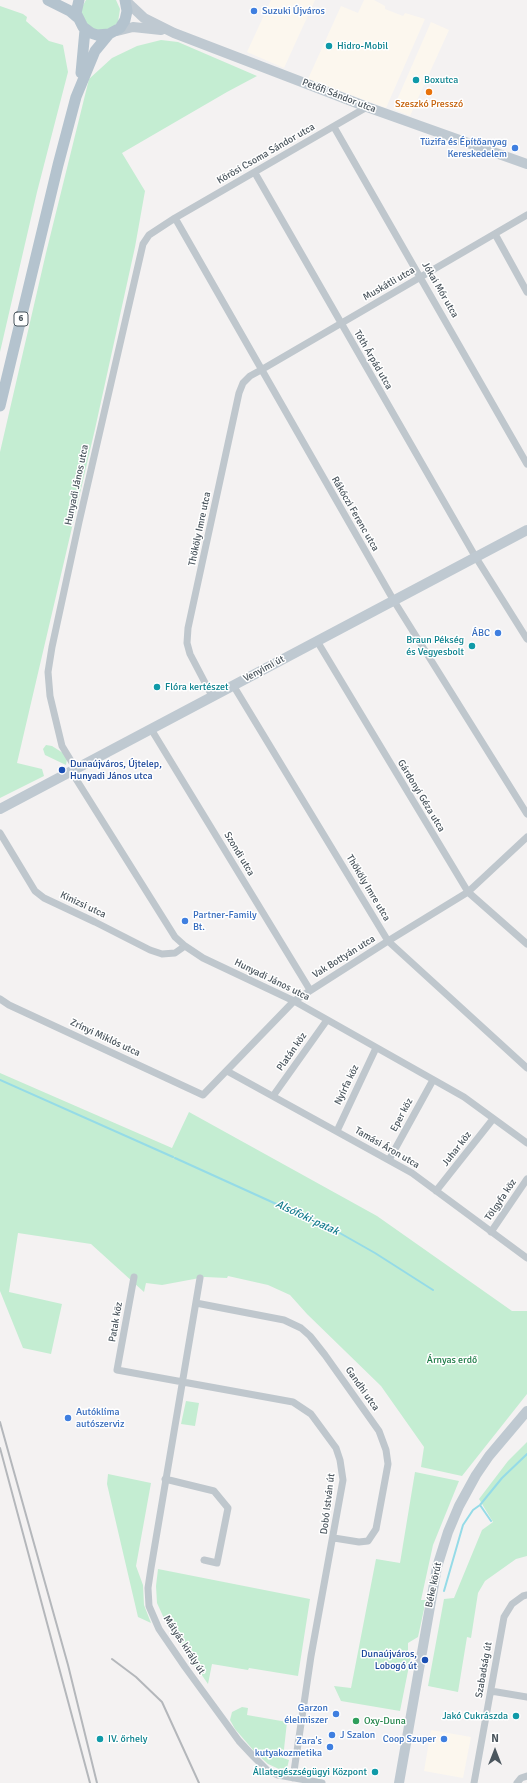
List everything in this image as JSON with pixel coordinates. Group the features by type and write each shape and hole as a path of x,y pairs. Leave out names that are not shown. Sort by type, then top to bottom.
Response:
{"main road":[{"path":"48,0 70,11 77,17 85,30 97,35 113,33"},
{"path":"77,17 76,9 79,0"},
{"name":"6","path":"0,406 58,165 79,88 95,51 123,24 127,11 125,0"},
{"name":"6","path":"79,88 85,30"}],"street":[{"name":"Petőfi Sándor utca","path":"125,0 144,18 174,33 367,107 527,164"},
{"name":"Petőfi Sándor utca","path":"113,33 141,27 174,33"},
{"name":"Körösi Csoma Sándor utca","path":"175,218 367,107"},
{"name":"Jókai Mór utca","path":"334,127 527,464"},
{"name":"Tóth Árpád utca","path":"255,173 475,556 527,639"},
{"name":"Muskátli utca","path":"261,370 527,215"},
{"name":"Rákóczi Ferenc utca","path":"175,218 394,601 527,814"},
{"name":"Hunyadi János utca","path":"175,218 149,234 143,244 116,355 52,647 48,672 50,696 62,746 73,770 174,937 203,958 294,1002 464,1097 527,1143"},
{"path":"495,234 527,292"},
{"name":"Thököly Imre utca","path":"212,696 190,654 187,643 188,628 239,393 243,383 250,376 261,370"},
{"name":"Venyimi út","path":"0,809 394,601 475,556 527,530"},
{"name":"Gárdonyi Géza utca","path":"317,641 468,892 527,944"},
{"name":"Thököly Imre utca","path":"233,685 388,941 527,1068"},
{"name":"Szondi utca","path":"151,729 310,990"},
{"name":"Kinizsi utca","path":"0,833 34,891 44,898 150,950 162,954 175,953 185,946"},
{"name":"Vak Bottyán utca","path":"203,1095 294,1002 310,990 468,892 527,837"},
{"name":"Zrínyi Miklós utca","path":"0,999 9,1005 203,1095"},
{"name":"Platán köz","path":"273,1096 327,1020"},
{"name":"Nyírfa köz","path":"336,1131 376,1048"},
{"name":"Tamási Áron utca","path":"227,1071 412,1173 527,1258"},
{"name":"Eper köz","path":"389,1160 433,1080"},
{"name":"Juhar köz","path":"436,1191 493,1119"},
{"name":"Tölgyfa köz","path":"491,1232 527,1179"},
{"name":"Patak köz","path":"117,1370 134,1277"},
{"path":"182,1382 200,1278"},
{"name":"Gandhi utca","path":"196,1303 284,1320 301,1328 310,1336 325,1355 379,1431 386,1450 388,1464 376,1529 368,1541 359,1542 334,1538"},
{"name":"Dobó István út","path":"117,1370 285,1399 301,1406 311,1414 336,1448 342,1469 343,1480 334,1538 311,1656 293,1778"},
{"name":"Mátyás király út","path":"182,1382 148,1588 149,1606 163,1635 239,1741 267,1770 278,1775 322,1783"},
{"name":"Béke körút","path":"399,1783 437,1567 448,1532 459,1506 476,1475 489,1456 527,1410"},
{"path":"165,1479 214,1491 228,1508 217,1563 204,1560"},
{"name":"Szabadság út","path":"474,1783 504,1616 512,1604 523,1596 527,1595"},
{"path":"491,1691 527,1697"},
{"path":"517,1783 521,1778 527,1776"}],"shaded area":[{"path":"271,0 315,0 284,68 247,52"},
{"path":"364,0 374,0 385,6 385,9 403,16 405,13 425,19 386,108 308,79 341,6 358,13"},
{"path":"431,22 449,30 410,116 393,109"},
{"path":"431,1730 471,1737 463,1778 424,1771"}],"green space":[{"path":"86,0 116,0 120,9 118,22 113,27 102,31 90,29 81,13 82,7"},
{"path":"0,6 23,14 27,17 26,21 49,41 63,45 68,72 37,192 0,352"},
{"path":"161,40 178,42 257,76 122,153 145,191 135,247 95,429 17,763 42,769 44,776 0,798 0,452 46,253 89,79 112,58 137,46"},
{"path":"46,745 52,746 63,753 67,759 66,765 45,755 43,749"},
{"name":"Árnyas erdő","path":"0,1073 172,1148 189,1112 377,1216 512,1311 527,1311 527,1394 462,1476 421,1467 424,1447 381,1386 307,1314 290,1295 268,1285 228,1276 227,1278 205,1277 162,1285 146,1283 144,1292 91,1244 18,1233 9,1292 62,1304 51,1354 23,1348 0,1291"},
{"path":"186,1401 199,1403 195,1426 181,1424"},
{"path":"527,1442 527,1556 516,1559 485,1581 478,1593 471,1638 467,1637 458,1692 428,1686 444,1599 454,1598 482,1530 493,1522 479,1499 508,1461"},
{"path":"415,1472 459,1481 433,1545 421,1600 426,1600 418,1637 408,1643 408,1651 411,1656 400,1711 341,1701 334,1686 351,1688 376,1559 400,1563"},
{"path":"108,1474 151,1483 136,1566 143,1585 144,1605 151,1623 138,1617 107,1484"},
{"path":"158,1569 310,1599 298,1676 212,1664 208,1684 167,1625 157,1603 156,1586"},
{"path":"242,1707 248,1708 247,1715 287,1722 283,1758 289,1760 287,1768 279,1769 268,1764 254,1751 235,1729 230,1720 232,1712"}],"waterway":[{"name":"Alsófoki-patak","path":"0,1080 173,1157"},
{"name":"Alsófoki-patak","path":"175,1158 338,1232 375,1253 433,1290"},
{"path":"444,1591 463,1525 473,1510 480,1505 502,1478 527,1454"},
{"path":"480,1505 491,1521"}],"railway":[{"path":"0,1422 68,1665 97,1783"},
{"path":"0,1448 90,1783"},
{"path":"112,1659 136,1677 162,1702 199,1783"}],"place":[{"name":"Suzuki Újváros","path":"254,11"},
{"name":"Hidro-Mobil","path":"329,46"},
{"name":"Boxutca","path":"416,80"},
{"name":"Szeszkó Presszó","path":"429,92"},
{"name":"Tüzifa és Építőanyag Kereskedelem","path":"515,148"},
{"name":"ÁBC","path":"498,633"},
{"name":"Braun Pékség és Vegyesbolt","path":"472,646"},
{"name":"Flóra kertészet","path":"157,687"},
{"name":"Dunaújváros, Újtelep, Hunyadi János utca","path":"62,770"},
{"name":"Partner-Family Bt.","path":"185,921"},
{"name":"Autóklíma autószerviz","path":"68,1418"},
{"name":"Dunaújváros, Lobogó út","path":"425,1660"},
{"name":"Garzon élelmiszer","path":"336,1714"},
{"name":"Jakó Cukrászda","path":"516,1716"},
{"name":"Oxy-Duna","path":"356,1721"},
{"name":"J Szalon","path":"332,1735"},
{"name":"IV. őrhely","path":"100,1739"},
{"name":"Coop Szuper","path":"444,1739"},
{"name":"Zara's kutyakozmetika","path":"330,1747"},
{"name":"Állategészségügyi Központ","path":"375,1772"}]}
